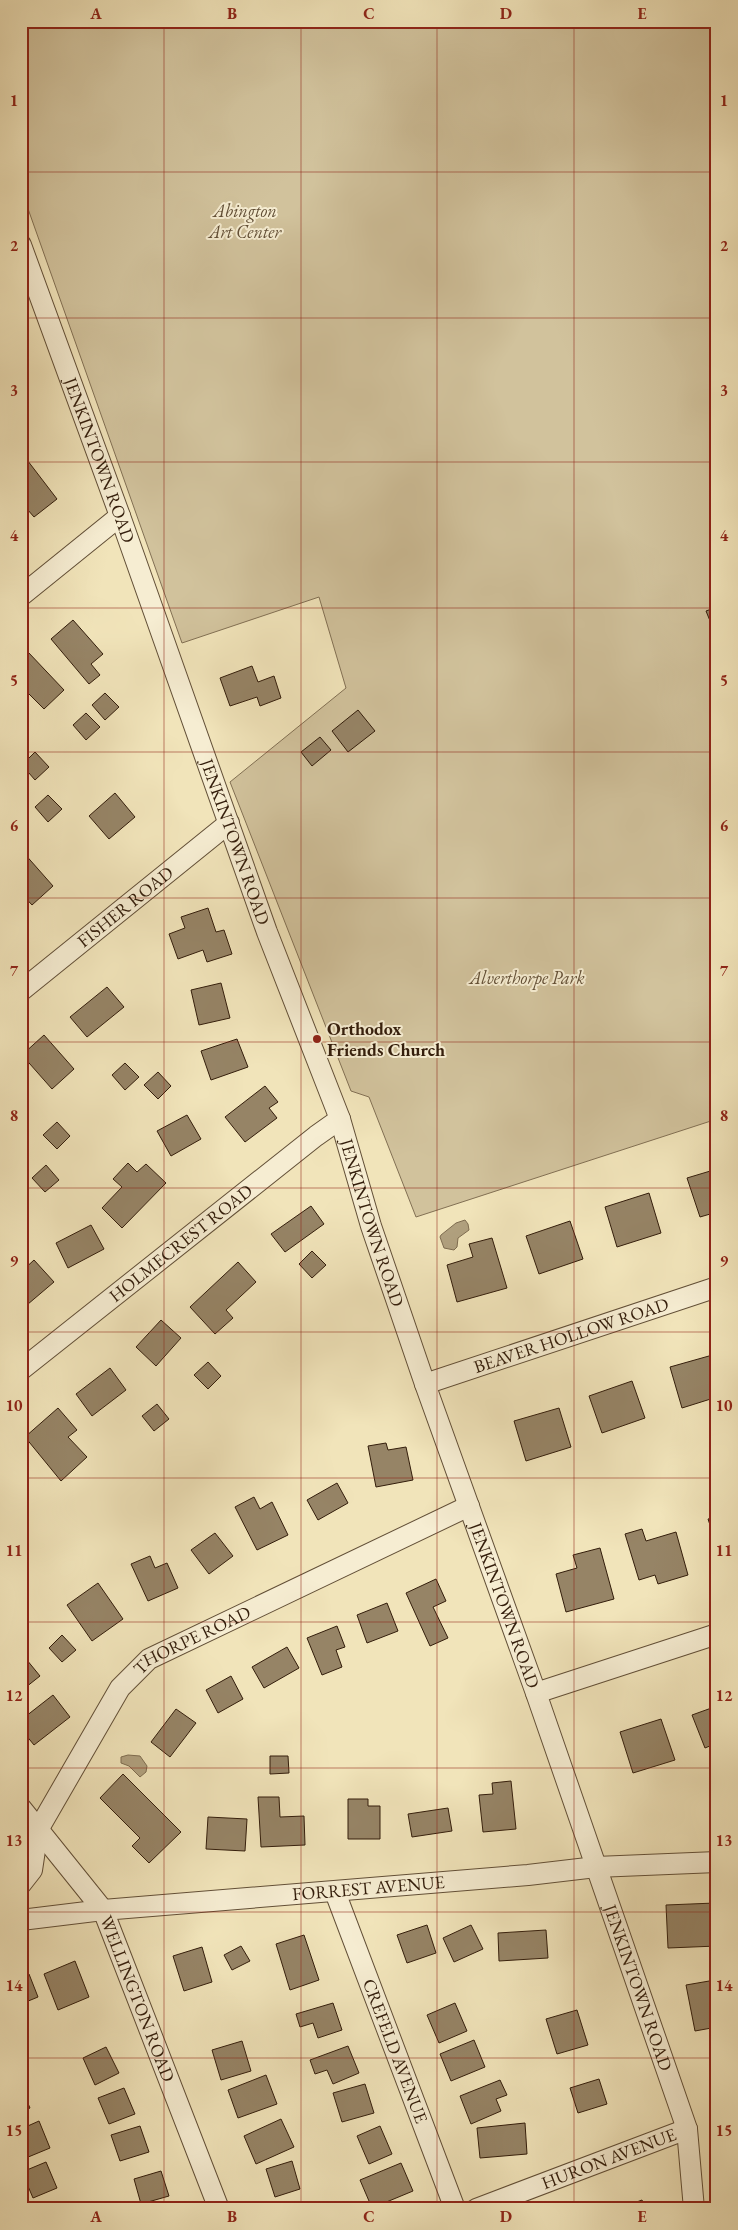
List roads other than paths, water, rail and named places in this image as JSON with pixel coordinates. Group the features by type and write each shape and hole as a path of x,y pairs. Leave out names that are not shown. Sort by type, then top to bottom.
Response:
{"street":[{"name":"JENKINTOWN ROAD","path":"21,245 120,516 267,932 340,1119 371,1226 425,1384 536,1692 686,2129 694,2209"},
{"path":"21,596 120,516"},
{"name":"FISHER ROAD","path":"21,991 228,823"},
{"name":"HOLMECREST ROAD","path":"21,1370 340,1119"},
{"name":"BEAVER HOLLOW ROAD","path":"425,1384 717,1287"},
{"name":"THORPE ROAD","path":"21,1884 32,1870 38,1830 120,1688 149,1659 470,1506"},
{"path":"536,1692 717,1634"},
{"name":"WELLINGTON ROAD","path":"21,1808 103,1910 219,2209"},
{"name":"FORREST AVENUE","path":"21,1920 103,1910 335,1892 596,1867 717,1862"},
{"name":"CREFELD AVENUE","path":"335,1892 455,2209"},
{"name":"HURON AVENUE","path":"476,2209 686,2129"}],"place":[{"name":"Orthodox Friends Church","path":"317,1039"}],"park label":[{"name":"Abington Art Center","path":"245,221"},
{"name":"Alverthorpe Park","path":"527,978"}]}
